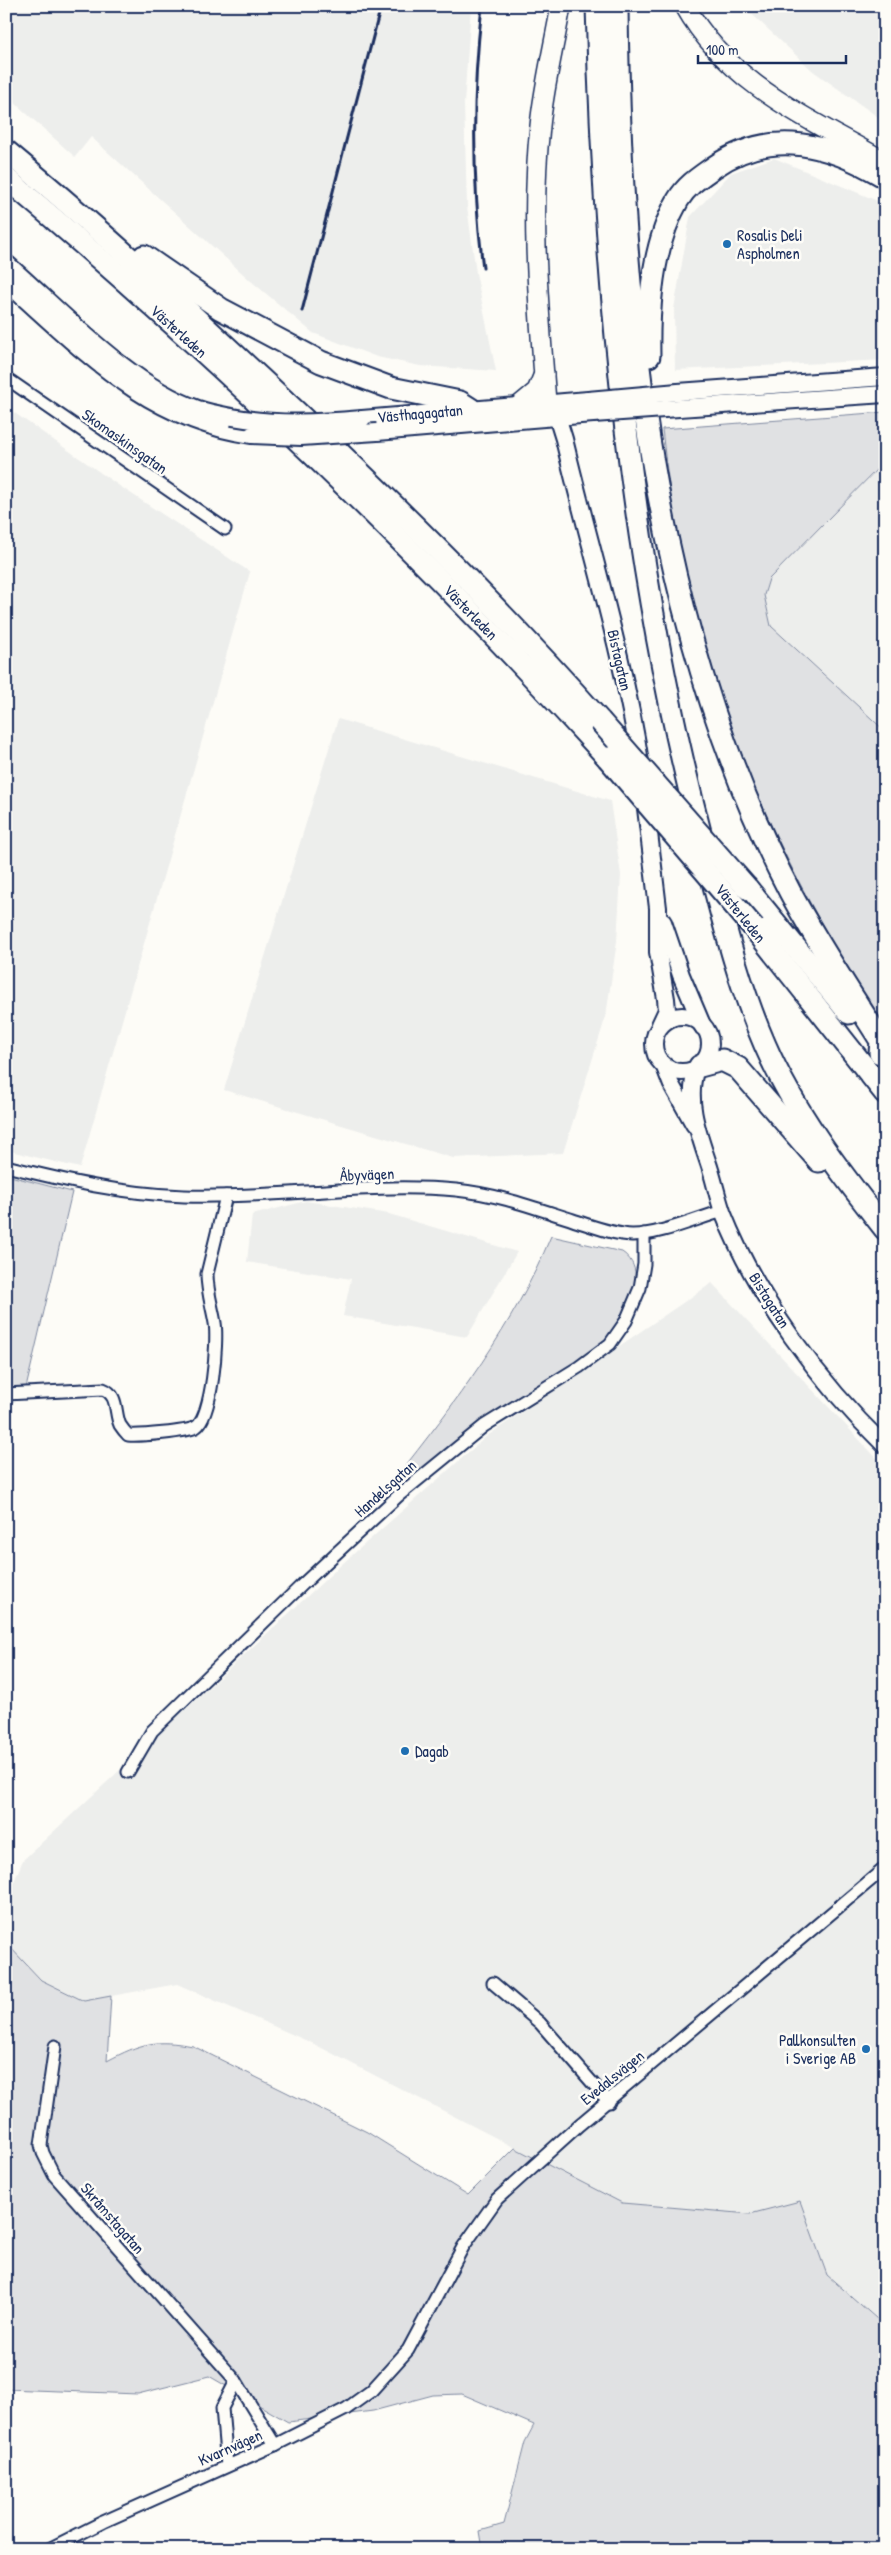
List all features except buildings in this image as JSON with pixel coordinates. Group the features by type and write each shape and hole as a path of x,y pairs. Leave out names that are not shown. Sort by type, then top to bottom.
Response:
{"highway":[{"path":"597,6 605,209 622,400 650,593 687,777 721,915 765,1046 784,1083 822,1146 883,1227"},
{"path":"617,6 622,168 641,388 659,498 678,590 698,661 728,749 764,836 790,891 823,950 881,1041 882,1056"},
{"path":"641,388 649,373 652,300 663,236 684,191 699,177 735,155 761,146 780,144 820,147 856,161 885,177"},
{"name":"Västerleden","path":"6,150 58,194 305,419 489,601 600,721 747,888 882,1056"},
{"name":"Västerleden","path":"6,178 208,357 352,493 472,612 608,758 754,928 885,1094"},
{"path":"58,194 73,197 187,287 263,333 321,362 364,379 414,394 460,402 471,409"},
{"path":"698,1068 722,1060 738,1068 828,1170 874,1220 883,1227"}],"main road":[{"path":"529,409 544,374 538,284 536,200 540,125 561,6"},
{"path":"685,6 710,43 759,90 885,162"},
{"name":"Västhagagatan","path":"6,263 107,352 135,374 165,393 198,409 232,417 267,422 362,419 471,409 590,407 679,400 885,377"},
{"name":"Västhagagatan","path":"6,282 68,339 138,394 187,419 220,430 252,435 302,437 377,432 529,409"},
{"name":"Västhagagatan","path":"679,400 885,394"},
{"name":"Bistagatan","path":"529,409 564,439 624,675 647,811 658,908 658,952 667,1010 660,1025"},
{"name":"Bistagatan","path":"658,908 681,975 703,1027"},
{"path":"681,1015 693,1019 703,1027 709,1038 709,1055 698,1068 681,1072 664,1066 654,1048 655,1034 660,1025 668,1018 681,1015"}],"street":[{"name":"Skomaskinsgatan","path":"6,378 225,529"},
{"name":"Bistagatan","path":"664,1066 671,1084 697,1129"},
{"name":"Bistagatan","path":"698,1068 691,1089 697,1129 722,1211 754,1276 796,1341 845,1404 885,1446"},
{"name":"Åbyvägen","path":"6,1166 80,1184 121,1191 186,1196 434,1189 482,1194 621,1234 644,1234 722,1211"},
{"path":"6,1394 103,1389 112,1395 120,1425 128,1435 140,1436 196,1427 202,1419 215,1367 215,1324 207,1286 207,1274 226,1196"},
{"name":"Handelsgatan","path":"128,1772 152,1730 398,1496 484,1426 579,1367 610,1344 626,1321 640,1288 644,1264 644,1234"},
{"name":"Evedalsvägen","path":"408,2350 463,2247 483,2216 518,2178 885,1868"},
{"path":"494,1983 540,2023 609,2102"},
{"name":"Skråmstagatan","path":"55,2046 41,2145 50,2169 155,2291 236,2381 275,2445"},
{"name":"Kvarnvägen","path":"49,2549 275,2445 346,2410 371,2391 408,2350"},
{"path":"227,2466 222,2408 236,2381"}],"shaded area":[{"path":"6,6 471,6 464,104 467,206 476,273 496,371 420,366 377,357 313,333 251,281 91,137 75,157 6,95"},
{"path":"743,6 885,6 885,122 813,71"},
{"path":"774,158 885,204 885,360 675,370 674,309 690,217 731,173"},
{"path":"6,407 121,487 250,572 80,1168 6,1150"},
{"path":"885,412 885,461 769,579 764,595 771,626 885,731 885,1030 832,943 795,875 740,751 704,646 690,592 678,538 662,429"},
{"path":"885,461 885,731 771,626 764,595 769,579"},
{"path":"338,719 610,801 621,875 617,941 606,1016 563,1153 453,1158 224,1090"},
{"path":"6,1175 72,1192 26,1388 6,1389"},
{"path":"306,1201 389,1214 517,1252 467,1337 343,1316 351,1279 247,1262 252,1215"},
{"path":"551,1236 622,1252 632,1262 635,1275 634,1289 629,1304 621,1318 593,1352 400,1488 395,1479 482,1363 519,1301"},
{"path":"712,1283 885,1467 885,2325 827,2275 800,2202 750,2214 622,2203 312,2043 177,1984 84,2001 41,1980 9,1946 6,1901 23,1860 342,1564 487,1436"},
{"path":"6,1920 9,1946 41,1980 84,2001 111,1996 107,2061 129,2050 148,2044 168,2043 193,2046 367,2132 468,2195 515,2148 622,2203 750,2214 800,2201 827,2275 885,2326 885,2549 483,2549 480,2531 504,2524 525,2442 534,2425 462,2394 433,2395 373,2411 288,2422 209,2376 138,2394 6,2389"}],"railway":[{"path":"302,311 381,6"},
{"path":"482,6 476,72 475,170 483,268"}],"place":[{"name":"Rosalis Deli Aspholmen","path":"727,244"},
{"name":"Dagab","path":"405,1751"},
{"name":"Pallkonsulten i Sverige AB","path":"866,2049"}]}
